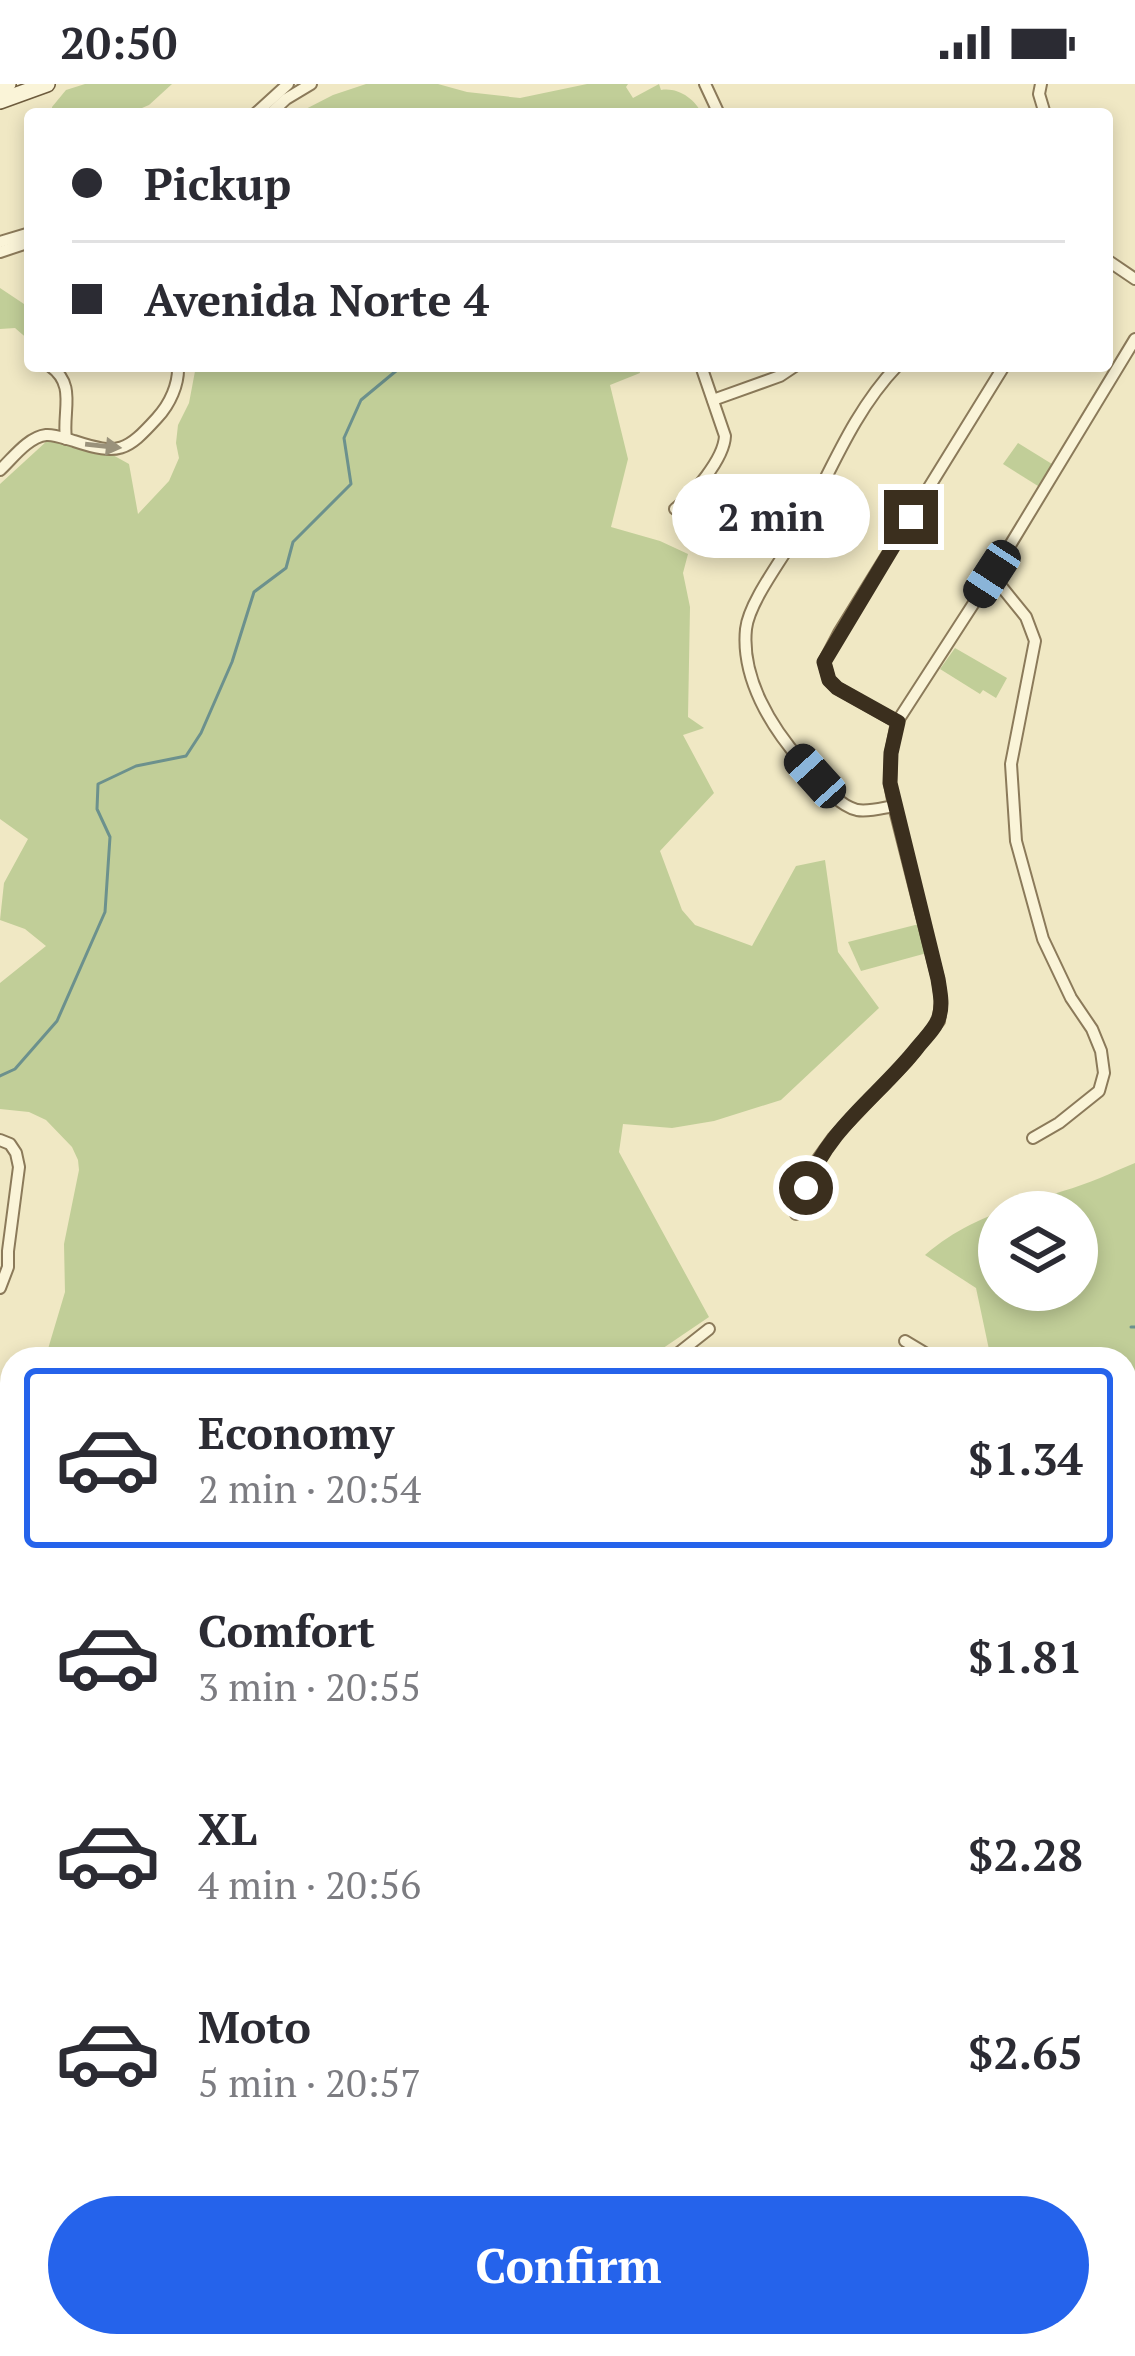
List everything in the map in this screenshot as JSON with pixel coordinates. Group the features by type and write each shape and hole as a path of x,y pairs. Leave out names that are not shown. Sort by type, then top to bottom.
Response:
{"main road":[{"path":"0,101 47,84"}],"street":[{"path":"262,108 288,84"},
{"path":"276,108 311,84"},
{"path":"796,1214 815,1162 939,1021 938,979 894,806 890,770 898,722 1135,339"},
{"path":"59,372 68,390 66,439"},
{"path":"0,470 32,441 47,435 127,448 165,409 180,372"},
{"path":"675,509 691,496 724,447 725,436 703,372"},
{"path":"713,400 786,372"},
{"path":"891,372 879,385 756,598 746,631 749,665 761,704 784,742 848,806 871,810 894,806"},
{"path":"898,722 837,688 824,662 1000,372"},
{"path":"992,574 1026,617 1035,641 1011,764 1016,842 1043,939 1071,998 1092,1029 1104,1073 1099,1091 1033,1138"},
{"path":"0,1140 10,1144 19,1167 8,1267 0,1288"},
{"path":"686,1347 709,1329"},
{"path":"905,1341 915,1347"}],"green space":[{"path":"85,84 172,84 142,108 52,108 66,90"},
{"path":"366,84 438,84 520,98 587,84 628,84 633,98 659,84 661,90 685,95 698,108 308,108"},
{"path":"0,288 24,304 24,336 15,328 0,329"},
{"path":"195,372 640,372 610,385 628,459 611,527 688,554 683,573 690,607 688,717 704,728 683,735 714,793 660,851 682,910 695,925 752,946 796,866 825,860 838,952 879,1008 781,1100 714,1121 672,1128 623,1124 619,1152 709,1317 665,1347 49,1347 65,1292 64,1244 79,1170 72,1147 46,1120 29,1112 0,1109 0,983 46,946 25,929 0,920 4,883 28,839 0,819 0,484 48,440 111,454 129,464 138,514 169,481 179,458 178,425 189,403"},
{"path":"1018,443 1052,464 1038,486 1003,464"},
{"path":"955,648 1007,678 996,698 983,690 980,694 940,669"},
{"path":"919,924 927,953 861,971 848,942"},
{"path":"1135,1163 1135,1347 988,1347 981,1311 1098,1311 1098,1191 1063,1191"},
{"path":"978,1221 978,1297 976,1288 925,1255"}],"waterway":[{"path":"0,1076 15,1069 57,1021 105,912 110,837 97,809 98,784 136,766 186,756 232,662 254,592 286,568 293,542 351,484 344,438 361,400 395,372"}],"route":[{"path":"806,1188 815,1162 833,1138 939,1021 938,979 890,783 898,722 837,688 824,662 911,517"}]}
